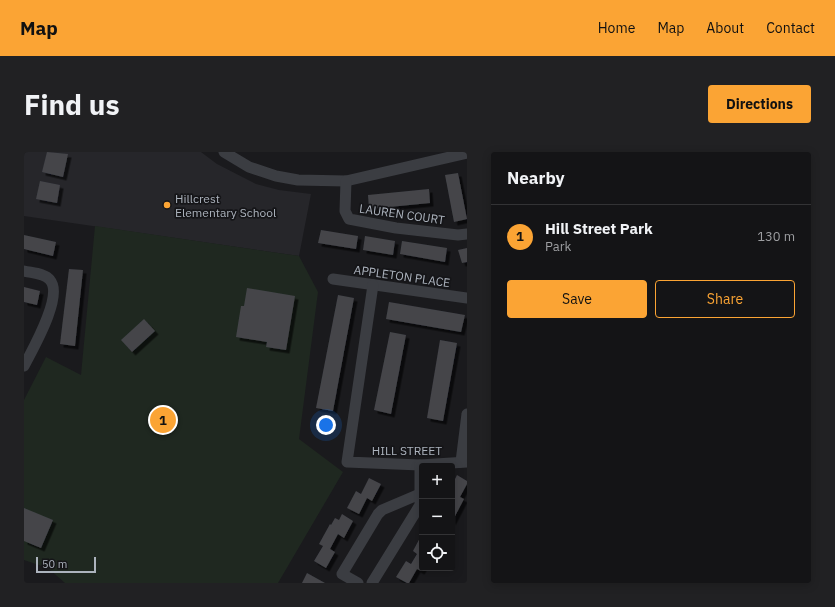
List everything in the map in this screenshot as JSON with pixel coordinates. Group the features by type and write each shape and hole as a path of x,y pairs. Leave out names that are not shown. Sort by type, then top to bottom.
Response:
{"street":[{"path":"224,152 249,167 276,176 298,180 346,181 467,154"},
{"name":"LAUREN COURT","path":"346,181 345,211 349,219 396,228 458,235 467,234"},
{"path":"24,271 49,278 52,282 53,292 50,310 25,360"},
{"name":"APPLETON PLACE","path":"333,279 467,298"},
{"name":"HILL STREET","path":"372,285 347,462 419,465"},
{"path":"464,462 467,414"},
{"name":"HILL STREET","path":"449,463 464,462"},
{"path":"358,583 342,574 378,514 382,510 419,494"},
{"path":"372,583 420,505 421,499"}],"shaded area":[{"name":"Hillcrest Elementary School","path":"24,152 201,152 217,164 256,184 279,190 311,194 299,256 24,216"},
{"path":"95,226 299,256 318,292 299,439 343,472 278,583 65,583 48,568 24,560 24,400 46,357 81,375"}],"building":[{"path":"47,152 68,154 63,177 42,172"},
{"path":"458,173 467,219 454,222 445,175"},
{"path":"40,181 60,185 57,203 36,199"},
{"path":"429,189 430,203 369,209 368,195"},
{"path":"321,230 358,236 356,249 318,243"},
{"path":"24,235 56,242 53,256 24,249"},
{"path":"365,236 395,241 393,255 363,250"},
{"path":"402,241 447,248 445,262 400,254"},
{"path":"467,248 467,262 462,263 458,250"},
{"path":"69,269 83,270 75,346 60,344"},
{"path":"24,287 40,291 37,305 24,302"},
{"path":"247,288 295,296 286,350 266,347 267,342 236,337 241,306 244,306"},
{"path":"338,295 354,298 333,411 316,408"},
{"path":"389,302 465,315 461,332 386,319"},
{"path":"144,319 155,331 132,352 121,340"},
{"path":"390,332 406,335 391,414 374,410"},
{"path":"440,340 457,343 443,421 427,418"},
{"path":"457,475 467,481 467,484 460,497 464,499 455,516 455,499 455,479"},
{"path":"369,478 381,484 372,501 367,498 359,514 347,508 356,491 361,494"},
{"path":"24,508 53,520 41,548 24,541"},
{"path":"342,514 353,521 344,538 338,534 330,549 335,552 326,568 314,561 323,546 319,544 330,524 331,525 335,518 339,520"},
{"path":"419,540 419,570 417,569 409,583 407,583 396,577 406,561 411,564 417,554 413,551"},
{"path":"307,573 325,583 302,583"}],"place":[{"name":"Hillcrest Elementary School","path":"167,205"},
{"name":"Hill Street Park","path":"163,420"}]}
